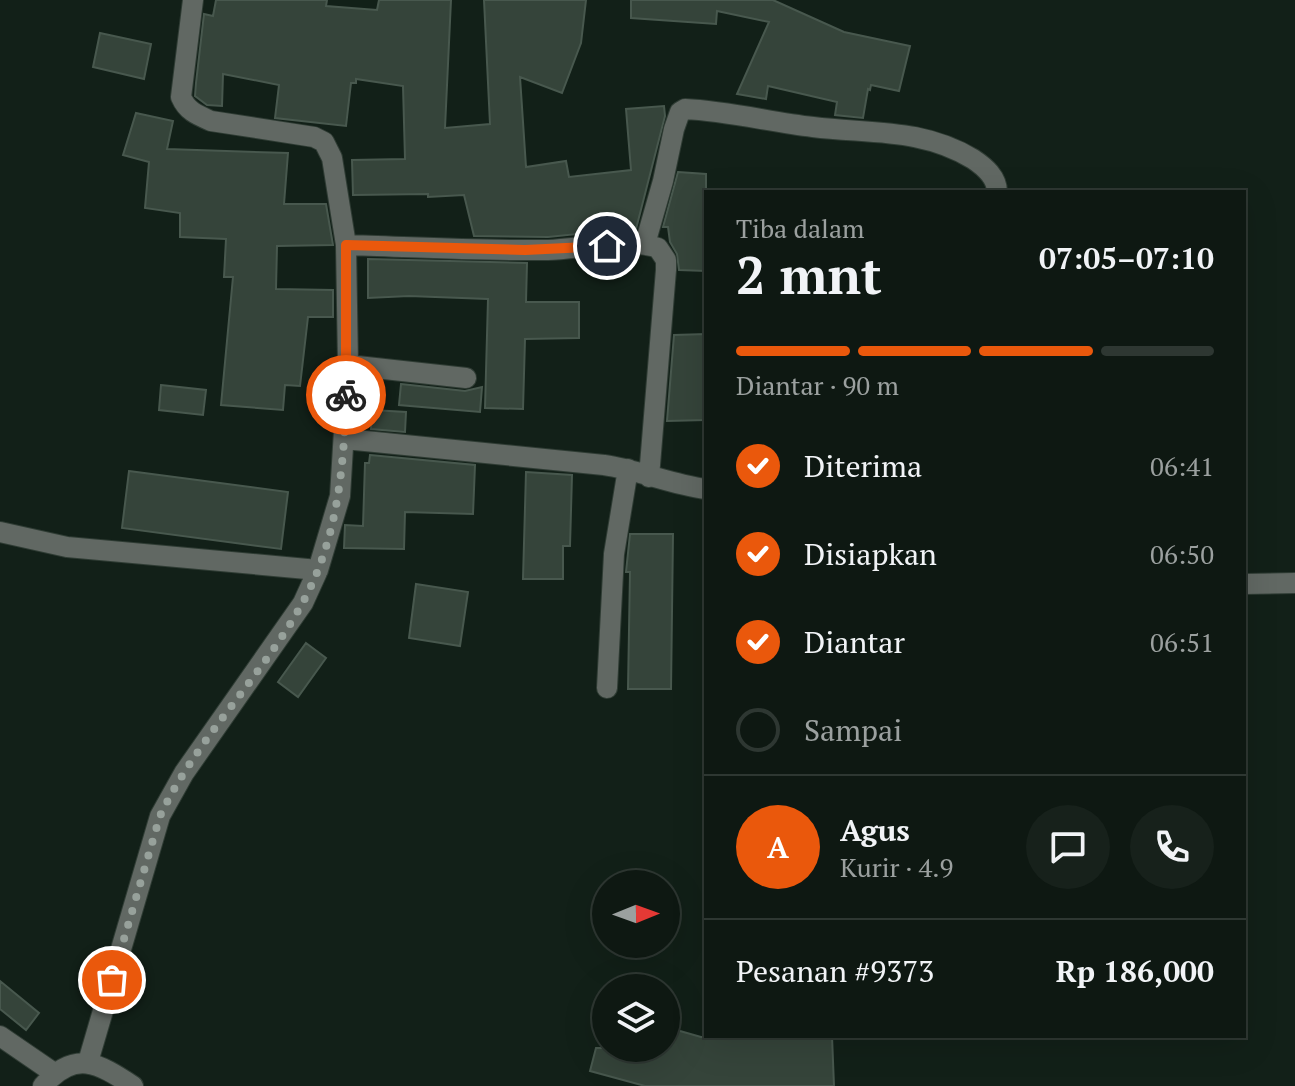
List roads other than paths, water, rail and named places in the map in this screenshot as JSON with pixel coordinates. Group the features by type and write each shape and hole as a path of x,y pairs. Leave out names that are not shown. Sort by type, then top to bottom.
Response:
{"street":[{"path":"88,1062 165,805 303,603 318,570 340,496 348,365 346,245 332,158 324,142 314,137 211,121 196,115 184,105 181,97 193,0"},
{"path":"645,244 674,129 680,112 685,109 813,127 916,135 955,148 981,164 993,177 996,190"},
{"path":"346,245 525,250 645,244 663,253 666,270 649,477"},
{"path":"348,365 466,378"},
{"path":"345,439 628,469 676,485 704,489"},
{"path":"607,688 614,554 628,469"},
{"path":"0,532 67,547 318,570"},
{"path":"1246,584 1295,583"},
{"path":"0,1036 49,1080 66,1065 88,1062 108,1069 133,1086"}]}
